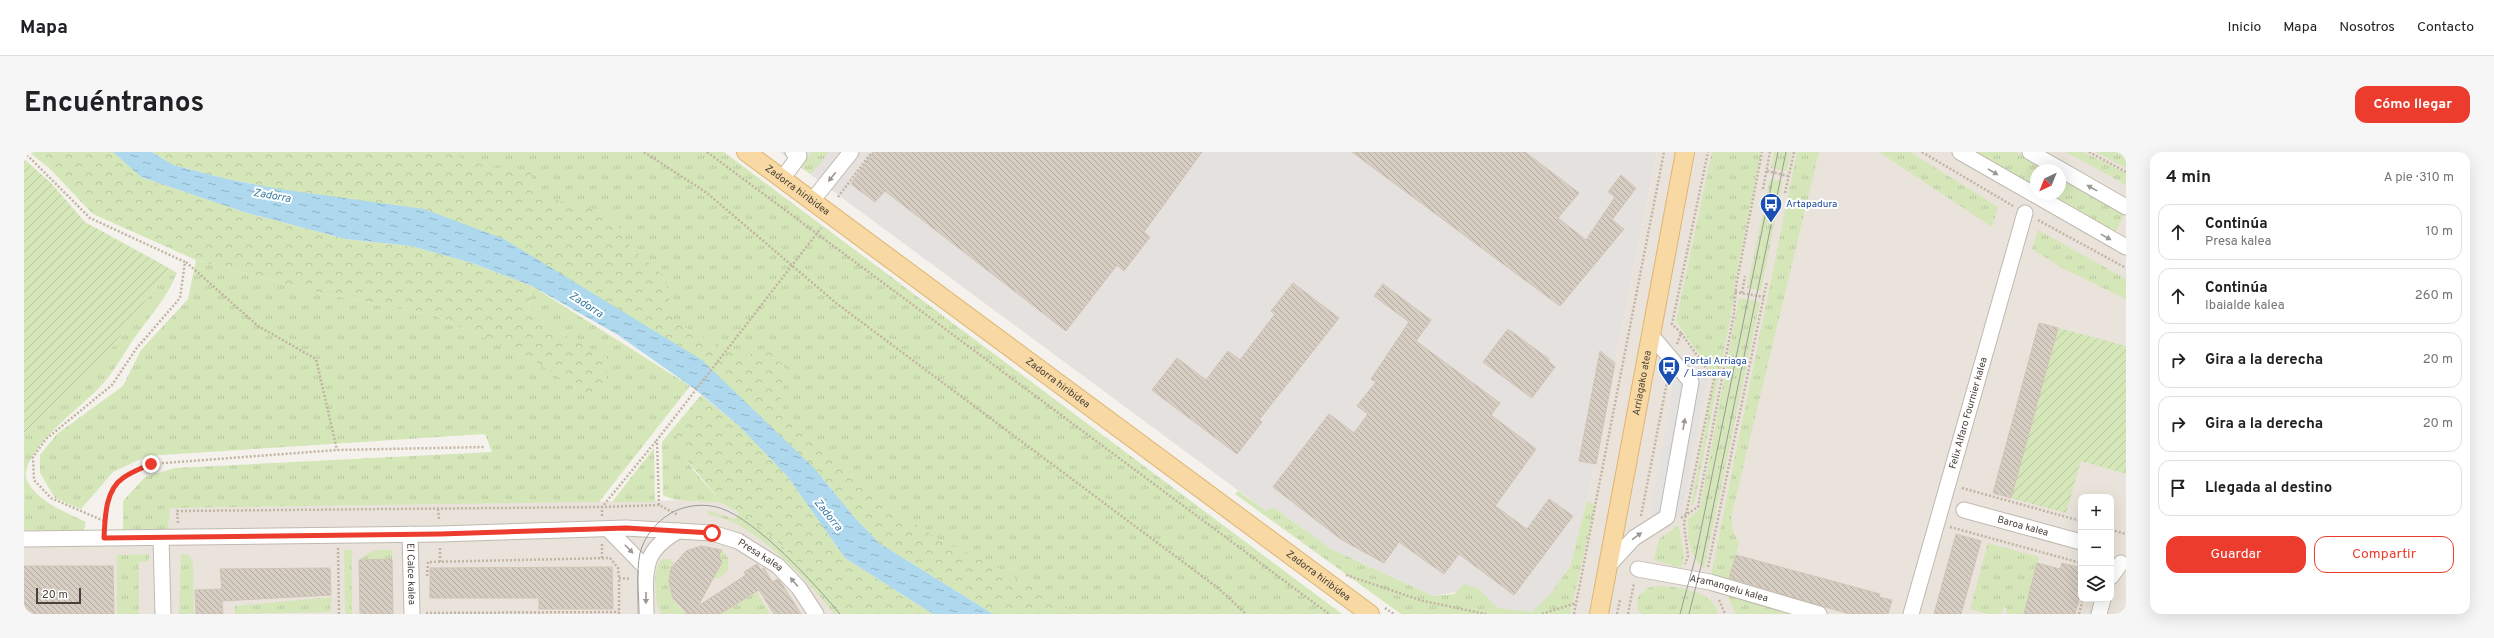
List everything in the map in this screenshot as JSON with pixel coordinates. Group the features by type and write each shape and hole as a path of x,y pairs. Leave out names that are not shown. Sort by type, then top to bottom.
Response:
{"main road":[{"name":"Zadorra hiribidea","path":"746,152 1370,614"},
{"name":"Arriagako atea","path":"1599,614 1610,564 1650,334 1685,152"}],"street":[{"path":"812,201 851,152"},
{"path":"1960,152 2126,247"},
{"path":"2030,152 2126,207"},
{"path":"782,179 798,153"},
{"name":"Felix Alfaro Fournier kalea","path":"1911,614 2025,213"},
{"path":"1610,564 1634,538 1667,517 1691,382 1650,334"},
{"name":"Baroa kalea","path":"1964,510 2078,541"},
{"name":"Presa kalea","path":"24,539 410,534 653,528 724,535 760,553 788,576 816,614"},
{"path":"609,530 647,574"},
{"path":"646,614 647,574 651,552 657,545 681,531"},
{"name":"El Calce kalea","path":"410,534 412,614"},
{"path":"161,538 163,614"},
{"path":"2114,571 2120,560"},
{"name":"Aramangelu kalea","path":"1638,569 1710,582 1819,614"},
{"path":"2099,614 2102,602"}],"path":[{"path":"24,152 90,218 185,262 258,326 316,359 337,450"},
{"path":"644,152 707,193 749,231 793,264 836,302 1218,588 1246,614"},
{"path":"707,152 1329,614"},
{"path":"838,198 872,152"},
{"path":"1574,614 1664,152"},
{"path":"1681,333 1672,324 1708,152"},
{"path":"1675,523 1698,507 1734,313 1735,292 1762,152"},
{"path":"1763,189 1770,152"},
{"path":"1785,193 1794,152"},
{"path":"1922,152 2025,213 2126,268"},
{"path":"2088,152 2126,172"},
{"path":"1767,171 1788,176"},
{"path":"180,538 178,512 602,507 657,440 831,215"},
{"path":"104,521 51,498 34,480 33,457 46,439 112,385 136,349 180,298 185,262"},
{"path":"1742,293 1746,276"},
{"path":"1725,614 1710,582 1708,570 1767,281"},
{"path":"1735,292 1764,297"},
{"path":"657,440 659,505"},
{"path":"104,538 104,521 111,491 122,478 151,464 337,450 484,447"},
{"path":"1947,484 2078,520"},
{"path":"1936,523 2078,562"},
{"path":"2114,531 2126,534"},
{"path":"337,534 339,614"},
{"path":"426,606 426,613 619,613 618,568 610,558 428,562 427,584"},
{"path":"1628,614 1638,569"},
{"path":"619,578 647,574"},
{"path":"1339,574 1355,577 1424,601 1486,614"},
{"path":"1617,614 1621,592"},
{"path":"1542,614 1576,602"},
{"path":"2079,614 2082,602"}],"shaded area":[{"path":"780,152 1657,152 1587,501 1570,567 1549,596 1533,612 1497,608 1478,588 1433,596 1331,549 1273,507 1266,511"},
{"path":"1657,152 2126,152 2126,614 1447,614 1478,588 1482,594 1570,567 1587,501"},
{"path":"1689,354 1707,380 1681,516 1659,529 1651,512 1675,377 1679,374 1673,366"},
{"path":"708,500 722,503 740,512 781,545 847,614 24,614 24,530 168,530 170,508"}],"green space":[{"path":"29,152 44,152 50,169"},
{"path":"44,152 113,152 141,177 244,212 346,239 411,246 472,263 532,286 528,311 565,335 607,357 606,385 591,398 530,358 436,316 320,293 196,260 93,214 50,169"},
{"path":"152,152 724,152 1342,614 993,614 587,289"},
{"path":"152,152 445,152 488,167 530,170 537,194 567,203 610,212 631,248 665,277 674,321 741,357 769,349 786,369 780,403 786,413 884,502 933,536 995,566 1080,614 993,614 879,543 855,518 815,469 702,360 504,239 351,200 227,179 173,165"},
{"path":"812,152 829,152 811,174 800,167"},
{"path":"1712,152 1761,152 1734,287 1734,299 1694,504 1691,506 1715,377 1676,321"},
{"path":"1774,152 1791,152 1787,171 1771,168"},
{"path":"1797,152 1819,152 1731,517 1733,531 1739,543 1729,581 1711,576"},
{"path":"1879,152 1910,152 1998,207 1992,227"},
{"path":"1974,152 2016,152 2036,164 2030,164 2030,185"},
{"path":"2066,152 2083,152 2126,173 2126,185"},
{"path":"2096,152 2126,152 2126,168 2122,166"},
{"path":"24,159 51,183 85,222 169,268 105,357 24,433"},
{"path":"1770,179 1783,181 1761,291 1747,288"},
{"path":"2066,181 2125,214 2114,234 2055,200 2066,200"},
{"path":"2038,230 2126,279 2126,299 2062,268 2032,249"},
{"path":"196,260 320,293 436,316 530,358 591,398 565,335 528,311 532,286 690,386 599,502 170,508 168,530 123,530 123,501 145,477 175,468 492,452 485,434 147,456 113,472 81,509 55,498 40,473 40,455 57,434 123,386 141,350 188,299"},
{"path":"169,268 177,273 173,283 112,372 99,388 43,441 28,466 26,478 36,493 60,510 86,522 84,530 24,530 24,433 105,357"},
{"path":"1739,298 1760,302 1704,569 1695,558 1690,546 1688,519 1700,509"},
{"path":"2058,328 2126,346 2126,474 2081,461 2066,513 2011,498"},
{"path":"701,395 738,425 788,477 845,558 933,614 847,614 781,545 747,517 722,503 682,454 676,434 680,420"},
{"path":"680,420 678,432 684,455 690,465 722,503 684,501 663,495 662,442"},
{"path":"654,448 655,502 612,502"},
{"path":"1238,491 1266,511 1273,507 1331,549 1433,596 1454,594 1464,584 1478,588 1497,608 1532,612 1549,596 1570,567 1587,501 1595,505 1570,614 1401,614 1235,494"},
{"path":"707,510 735,519 740,512 755,523 783,547 847,614 834,614 795,569 760,539 742,527 725,519 709,515"},
{"path":"1679,525 1684,556 1681,568 1654,560 1659,539"},
{"path":"1988,543 2039,557 2024,614 2006,614 2007,608 2004,607 2001,614 1987,614 1970,609"},
{"path":"344,550 352,550 352,614 345,614"},
{"path":"374,550 392,550 392,559 359,560"},
{"path":"722,550 728,558 728,570 720,578 710,579 713,578 722,562 717,559"},
{"path":"149,554 149,561 139,562 139,614 117,614 117,555"},
{"path":"181,554 189,555 193,563 194,614 179,614"},
{"path":"663,559 670,559 674,563 671,570 670,585 674,600 684,611 691,614 661,614 657,602 655,585 657,569 659,563"},
{"path":"1656,586 1673,587 1693,591 1702,595 1715,606 1718,614 1641,614 1637,608 1638,596 1648,588"},
{"path":"757,592 770,614 719,614 724,612"},
{"path":"1727,595 1796,614 1736,614"},
{"path":"332,597 330,612 235,614 235,606"}],"water":[{"name":"Zadorra","path":"113,152 152,152 173,165 227,179 279,189 424,209 504,239 702,360 815,469 855,518 879,543 993,614 933,614 845,558 788,477 738,425 696,390 618,335 532,286 472,263 411,246 346,239 244,212 141,177"}],"building":[{"path":"873,152 1202,152 1144,232 1150,237 1124,271 1117,265 1066,331 885,191 875,202 851,184"},
{"path":"1352,152 1525,152 1579,193 1558,218 1586,240 1615,197 1608,192 1621,175 1636,188 1612,220 1624,229 1560,306"},
{"path":"1293,283 1339,318 1259,420 1262,422 1237,454 1152,390 1177,358 1206,380 1228,351 1240,360 1275,314 1271,311"},
{"path":"1383,284 1431,320 1416,341 1500,403 1491,415 1536,449 1495,506 1527,529 1549,499 1573,516 1514,595 1459,554 1444,574 1399,542 1384,563 1342,540 1273,487 1329,414 1354,433 1368,414 1357,406 1376,382 1371,379 1409,322 1374,296"},
{"path":"2039,323 2058,328 2011,498 1993,493"},
{"path":"1508,329 1549,359 1548,361 1555,367 1532,398 1483,362"},
{"path":"1600,351 1615,363 1596,464 1579,461"},
{"path":"1956,534 1981,541 1961,614 1934,614"},
{"path":"701,546 722,550 719,555 722,562 698,606 746,575 744,572 757,564 761,570 764,568 772,582 778,579 780,581 801,614 774,614 759,590 720,614 685,614 687,613 673,598 669,582 671,568 686,551"},
{"path":"1736,555 1880,594 1879,597 1892,600 1888,614 1849,614 1729,578"},
{"path":"392,559 393,614 360,614 359,560"},
{"path":"2037,563 2060,569 2062,563 2078,567 2078,602 2075,614 2024,614"},
{"path":"24,566 113,566 114,614 24,614"},
{"path":"612,567 613,609 539,609 539,598 430,598 430,568"},
{"path":"330,568 331,595 222,601 223,614 196,614 195,590 222,589 220,569"}],"tram line":[{"path":"1680,614 1695,559 1778,152"},
{"path":"1689,614 1701,566 1786,152"},
{"path":"639,614 639,561 644,541 651,530 671,513 683,508 701,505 720,508 751,525 801,570 840,614"}],"place":[{"name":"Artapadura","path":"1771,224"},
{"name":"Portal Arriaga / Lascaray","path":"1669,386"}],"route":[{"path":"151,464 122,478 111,491 104,521 104,538 180,538 337,534 440,534 609,530 626,528 653,528 712,533"}]}
